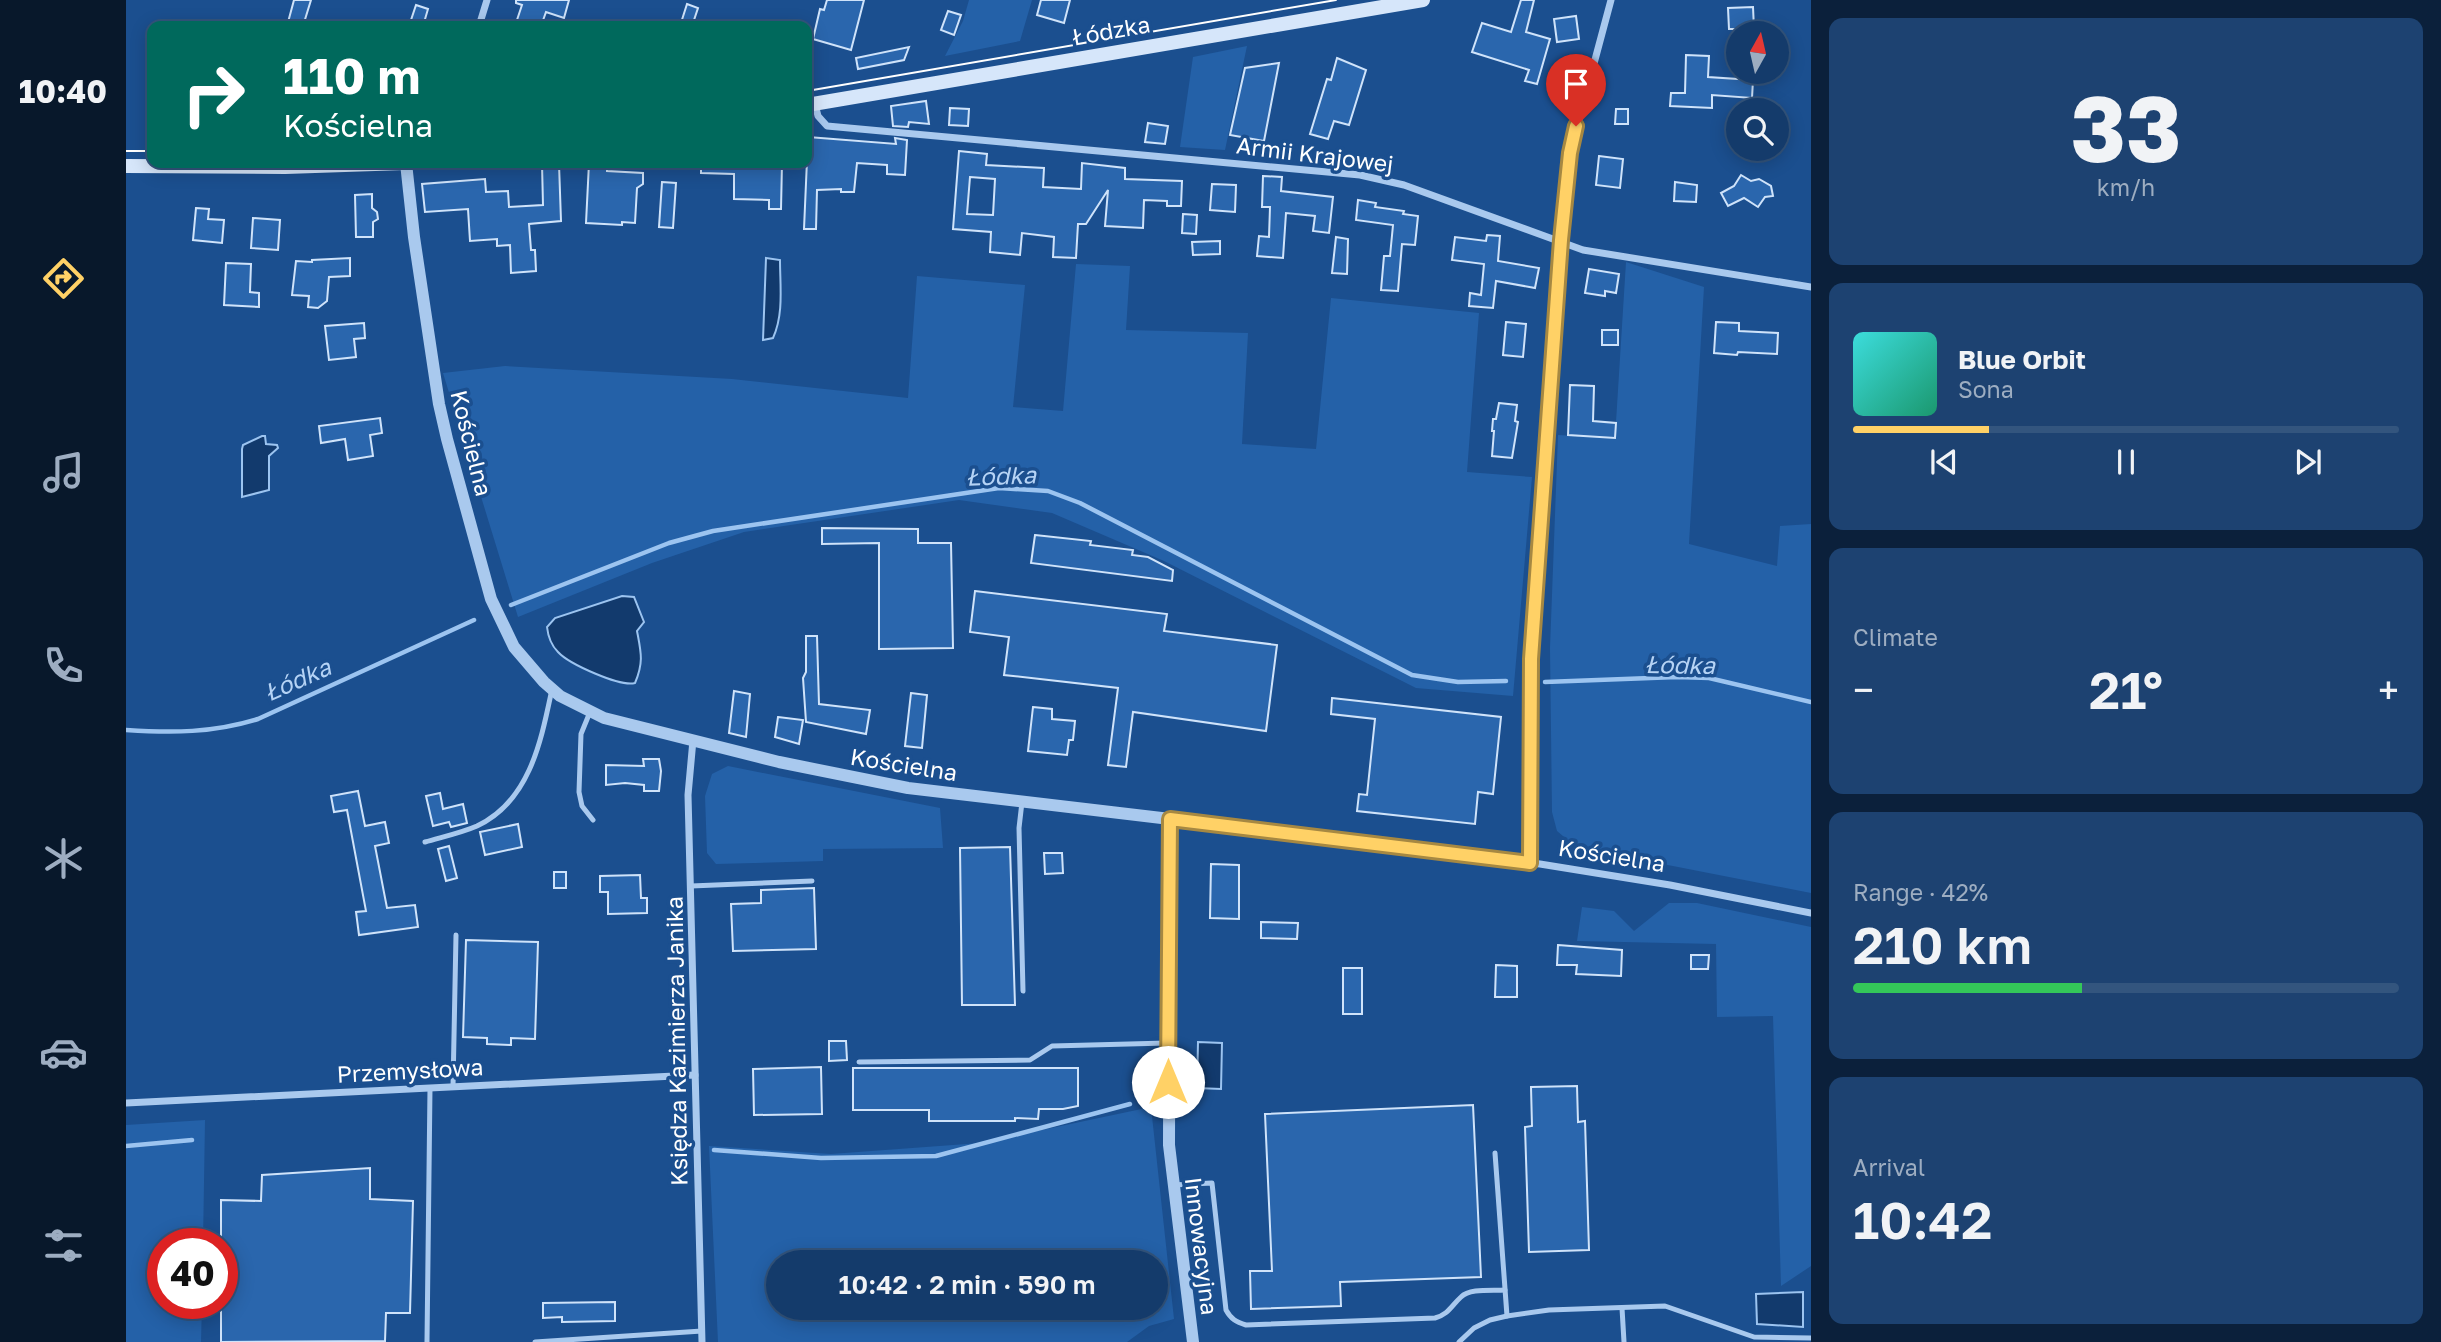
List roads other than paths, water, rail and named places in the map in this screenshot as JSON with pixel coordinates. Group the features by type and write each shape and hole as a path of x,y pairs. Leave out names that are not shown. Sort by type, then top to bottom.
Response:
{"main road":[{"name":"Łódzka","path":"812,105 1423,0"},
{"path":"126,166 147,166"}],"street":[{"path":"481,21 487,0"},
{"path":"1530,863 1531,659 1561,240 1572,140 1611,0"},
{"name":"Armii Krajowej","path":"812,107 827,126 1360,175 1404,186 1583,250 1811,286"},
{"name":"Kościelna","path":"406,168 439,404 491,599 514,647 530,667 552,689 590,712 604,718 779,762 908,788 1530,863 1609,874 1811,913"},
{"name":"Księdza Kazimierza Janika","path":"693,740 688,774 702,1342"},
{"name":"Innowacyjna","path":"1170,819 1169,1144 1193,1342"},
{"name":"Przemysłowa","path":"126,1103 695,1075"}],"lane":[{"path":"425,842 475,827 508,806 516,796 535,755 544,730 552,689"},
{"path":"590,712 581,734 579,792 582,806 593,820"},
{"path":"1022,802 1019,828 1023,991"},
{"path":"691,886 812,881"},
{"path":"453,1087 456,936"},
{"path":"859,1062 1030,1060 1052,1046 1168,1043"},
{"path":"427,1342 430,1088"},
{"path":"1495,1153 1507,1316"},
{"path":"1173,1185 1212,1183 1226,1310 1238,1323 1246,1325 1435,1318 1445,1315 1460,1297 1468,1292 1505,1290"},
{"path":"1459,1342 1474,1328 1507,1316 1549,1310 1665,1306 1754,1337 1811,1338"},
{"path":"1622,1308 1624,1342"},
{"path":"535,1342 702,1331"},
{"path":"633,1334 634,1342"}],"waterway":[{"name":"Łódka","path":"511,605 669,543 713,531 999,488 1048,491 1080,503 1412,675 1458,682 1506,681"},
{"name":"Łódka","path":"126,730 192,731 258,719 474,620"},
{"name":"Łódka","path":"1545,682 1709,678 1811,702"},
{"path":"714,1150 821,1158 936,1156 1130,1104"},
{"path":"126,1146 192,1140"}],"tram line":[{"path":"812,90 1336,0"},
{"path":"126,151 147,151"}]}
